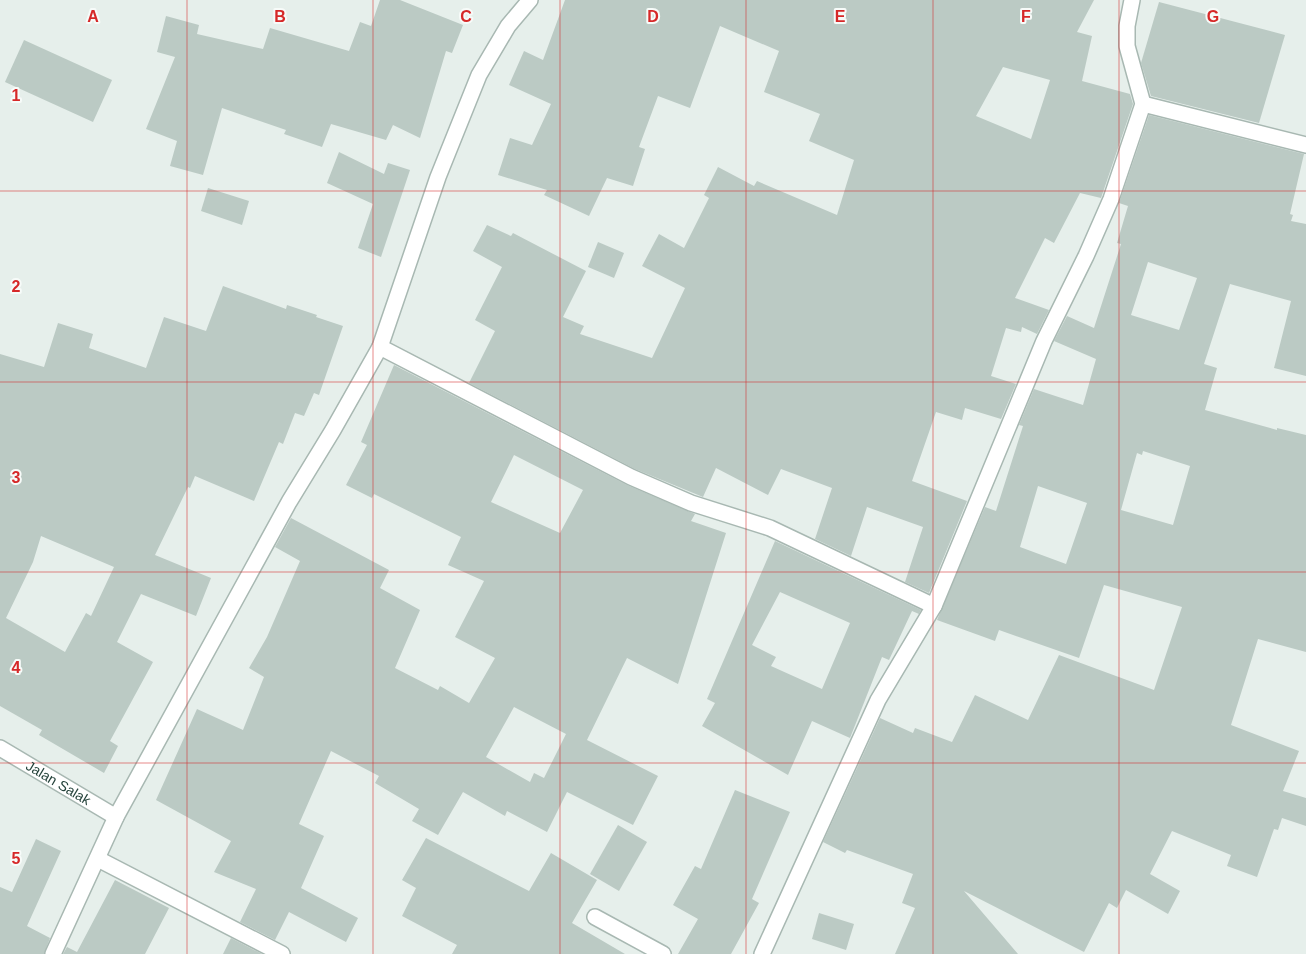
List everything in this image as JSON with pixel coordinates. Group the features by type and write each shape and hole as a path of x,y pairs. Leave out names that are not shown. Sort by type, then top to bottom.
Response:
{"street":[{"path":"53,954 116,817 284,510 333,430 380,347 438,177 480,75 508,26 530,0"},
{"path":"762,954 878,700 934,606 1044,341 1086,256 1111,199 1142,104 1127,46 1127,26 1132,0"},
{"path":"1142,104 1182,112 1306,145"},
{"path":"380,347 632,478 691,503 770,528 934,606"},
{"name":"Jalan Salak","path":"0,748 116,817"},
{"path":"98,859 282,954"},
{"path":"595,917 662,954"}],"building":[{"path":"380,0 400,0 463,25 452,53 446,51 420,138 393,125 386,140 331,124 322,147 284,134 286,130 222,108 203,175 170,166 177,141 146,129 175,57 157,52 166,16 199,25 197,34 263,49 270,28 349,51 360,22 371,26"},
{"path":"565,0 1094,0 1077,32 1092,36 1082,81 1130,94 1133,104 1101,198 1080,193 1054,243 1045,238 1015,298 1049,310 1037,334 1022,327 1021,332 1006,328 991,376 1016,384 1001,419 965,408 962,420 936,412 912,481 967,501 929,593 905,582 923,527 867,507 851,556 815,539 832,488 781,469 768,495 716,468 703,497 635,469 469,383 495,331 475,320 502,267 473,251 487,225 511,236 513,233 586,271 563,317 584,326 580,334 652,358 685,288 642,266 659,234 684,248 709,198 704,195 718,167 754,186 757,181 837,215 854,160 809,141 820,114 764,92 779,51 720,26 690,108 658,96 639,147 645,149 633,186 607,178 589,216 544,195 547,190 498,175 510,138 532,145 551,104 509,85 524,51 543,60","holes":["1003,67 1050,80 1031,139 976,116"]},
{"path":"1159,2 1285,35 1259,123 1151,96 1141,63"},
{"path":"24,40 112,80 93,122 5,82"},
{"path":"1149,115 1304,154 1290,214 1293,215 1291,221 1306,224 1306,376 1274,368 1291,301 1230,284 1204,364 1217,368 1205,410 1277,430 1277,428 1306,435 1306,652 1258,639 1231,725 1299,751 1283,791 1306,798 1306,826 1282,818 1278,830 1274,829 1257,877 1227,866 1231,855 1172,831 1150,874 1180,891 1168,914 1126,890 1117,908 1109,903 1084,952 964,891 1018,954 895,954 915,908 902,903 913,874 847,850 845,853 823,842 880,718 913,733 915,728 952,742 975,695 1028,720 1059,655 1154,690 1182,607 1104,585 1079,658 999,630 995,641 937,620 985,507 996,511 1023,426 1019,425 1034,389 1083,405 1096,359 1054,341 1067,316 1094,328 1121,244 1117,243 1128,206 1119,203","holes":["1148,262 1197,278 1179,330 1131,315","1143,451 1190,466 1173,525 1121,510 1137,453 1142,455","1038,486 1087,503 1066,564 1020,547"]},
{"path":"339,152 384,174 388,163 410,170 381,257 358,248 373,204 327,183"},
{"path":"208,188 249,201 242,225 201,211"},
{"path":"598,242 624,253 614,278 588,267"},
{"path":"223,286 286,309 287,305 317,315 316,317 343,326 319,395 314,393 304,416 295,413 283,444 279,442 254,501 195,476 190,488 188,487 155,555 211,578 196,616 141,594 117,642 153,662 110,741 118,746 104,773 39,735 42,730 0,706 0,354 44,367 58,323 93,334 89,348 146,368 164,317 206,331","holes":["41,536 114,567 91,616 86,613 65,652 6,618 33,562"]},
{"path":"394,365 627,485 695,514 691,521 726,533 678,684 627,658 587,740 658,776 633,825 567,792 547,832 507,811 505,816 463,792 438,835 412,821 419,809 375,783 379,776 331,751 299,824 324,836 301,888 358,918 346,942 289,912 275,940 240,922 256,889 214,872 231,841 156,800 197,709 243,730 264,677 249,668 267,637 300,561 275,547 291,518 389,570 380,588 420,610 395,668 438,690 440,686 469,703 495,658 455,637 484,581 448,565 461,537 374,494 372,498 346,485 367,445 361,442","holes":["514,455 583,490 560,533 491,502","514,707 566,734 544,778 534,773 530,782 486,757"]},
{"path":"775,541 921,610 919,614 912,611 889,660 882,657 850,738 812,721 788,775 702,726 715,703 707,699","holes":["780,592 850,623 822,689 771,666 776,657 752,645"]},
{"path":"735,790 790,812 752,899 759,903 731,954 678,954 698,919 673,905 695,866 701,869"},
{"path":"618,825 647,842 619,891 590,874"},
{"path":"426,838 529,891 551,853 597,880 572,923 625,954 452,954 457,945 402,916 416,888 402,880"},
{"path":"36,839 61,851 27,926 50,938 44,954 0,954 0,887 12,892"},
{"path":"115,880 169,908 145,954 63,954 67,947 77,952"},
{"path":"819,913 854,924 846,950 812,939"},
{"path":"231,938 262,954 223,954"}]}
